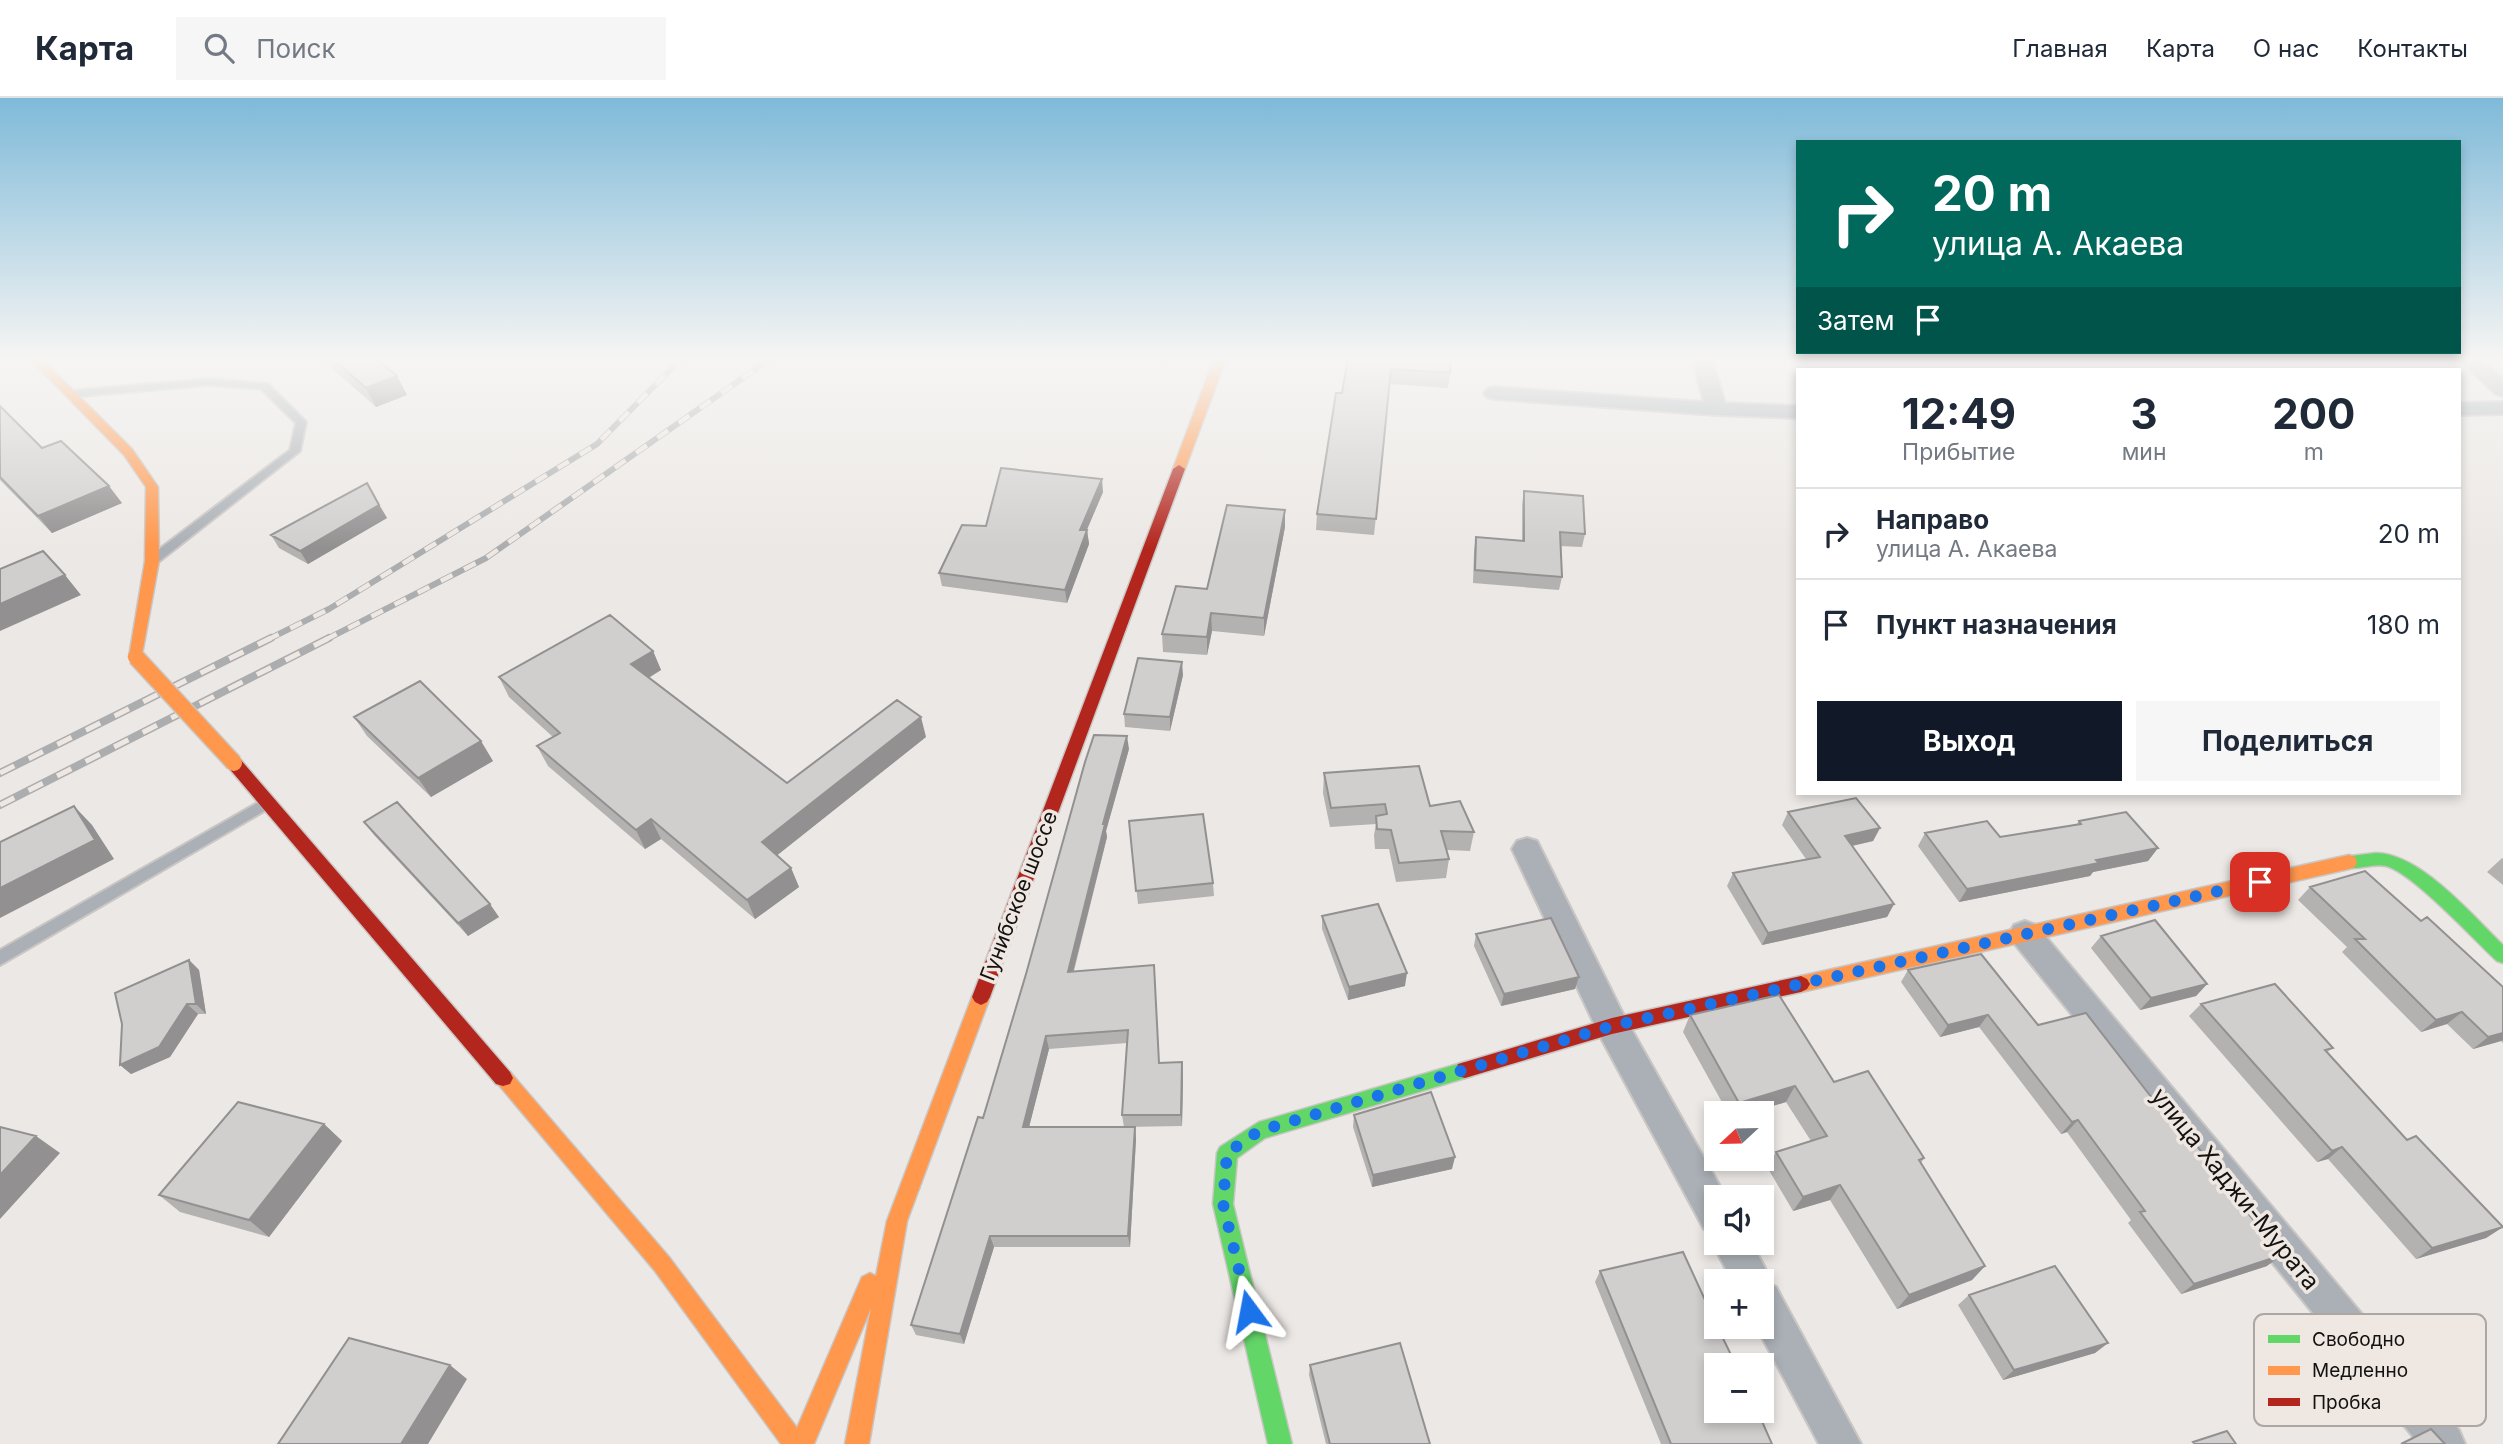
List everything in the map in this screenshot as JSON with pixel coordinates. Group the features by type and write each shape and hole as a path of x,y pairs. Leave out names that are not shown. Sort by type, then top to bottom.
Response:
{"street":[{"path":"98,422 128,452 152,487 152,561 136,657 234,763 265,803 662,1264 796,1444"},
{"name":"Гунибское шоссе","path":"857,1444 897,1221 1196,422"},
{"path":"1527,849 1612,1026 1704,1193"},
{"path":"1280,1444 1223,1204 1227,1153 1269,1127 1612,1026 2364,859 2391,861 2420,880 2503,956"},
{"name":"улица Хаджи-Мурата","path":"2025,934 2338,1314"},
{"path":"802,1444 897,1221"},
{"path":"1774,1322 1842,1444"},
{"name":"улица Хаджи-Мурата","path":"2430,1426 2445,1444"}],"lane":[{"path":"152,561 295,451 301,422"},
{"path":"0,958 265,803"}],"building":[{"path":"0,422 16,422 42,448 61,441 109,486 38,516 0,477"},
{"path":"1331,422 1386,422 1376,519 1317,514"},
{"path":"1001,468 1102,479 1080,530 1087,530 1065,590 939,573 962,525 986,526"},
{"path":"367,483 379,505 300,551 271,535"},
{"path":"1524,491 1583,496 1585,534 1560,532 1562,577 1475,570 1476,537 1524,541"},
{"path":"1227,505 1285,510 1264,618 1211,613 1207,637 1162,634 1176,586 1207,589"},
{"path":"43,551 65,575 0,604 0,569"},
{"path":"610,615 653,651 631,664 787,783 897,700 921,717 762,842 791,868 747,900 651,819 636,830 537,746 560,733 499,677"},
{"path":"1138,658 1182,662 1170,717 1124,714"},
{"path":"420,681 481,741 418,778 354,717"},
{"path":"1094,735 1127,736 1068,972 1154,965 1159,1063 1182,1062 1181,1115 1122,1115 1128,1030 1046,1036 1023,1127 1135,1127 1128,1236 990,1236 960,1334 911,1325 978,1117 983,1118"},
{"path":"1419,766 1430,806 1460,801 1474,832 1441,831 1449,859 1399,863 1391,830 1377,829 1376,816 1387,814 1385,804 1331,808 1324,773"},
{"path":"1856,798 1880,828 1845,836 1894,904 1768,933 1733,873 1820,857 1788,812"},
{"path":"397,802 490,904 458,923 364,822"},
{"path":"74,806 95,840 0,888 0,842"},
{"path":"2126,812 2158,848 2096,860 2099,863 1967,889 1925,833 1987,821 2000,837 2081,824 2079,821"},
{"path":"1203,814 1213,883 1136,891 1129,821"},
{"path":"2365,871 2421,921 2427,917 2503,987 2503,1033 2488,1037 2462,1012 2436,1020 2355,939 2365,939 2310,887"},
{"path":"1378,904 1407,973 1349,987 1322,916"},
{"path":"1551,918 1579,977 1504,994 1476,934"},
{"path":"2155,920 2207,984 2151,998 2101,936"},
{"path":"1981,954 2038,1025 2086,1013 2159,1107 2163,1105 2220,1174 2217,1175 2282,1255 2194,1284 2140,1212 2145,1211 2078,1120 2072,1122 1988,1015 1948,1025 1908,970"},
{"path":"189,960 196,1004 187,1004 159,1047 120,1065 122,1024 115,993"},
{"path":"2275,984 2333,1048 2325,1050 2407,1140 2416,1136 2503,1227 2432,1248 2342,1147 2332,1151 2201,1004"},
{"path":"1779,995 1834,1082 1868,1071 1924,1158 1919,1160 1985,1266 1909,1295 1840,1185 1803,1197 1776,1152 1827,1136 1795,1086 1738,1101 1690,1015"},
{"path":"1431,1092 1455,1157 1373,1175 1354,1115"},
{"path":"238,1102 324,1124 249,1220 159,1195"},
{"path":"0,1127 36,1136 0,1175"},
{"path":"1683,1252 1704,1298 1704,1339 1723,1339 1730,1353 1704,1353 1704,1423 1763,1423 1772,1444 1671,1444 1600,1271"},
{"path":"2055,1266 2108,1343 2014,1370 1969,1295"},
{"path":"349,1338 450,1365 401,1444 278,1444"},
{"path":"1400,1343 1430,1444 1330,1444 1310,1365"},
{"path":"2431,1429 2445,1444 2401,1444"},
{"path":"2227,1431 2236,1444 2193,1442"}],"railway":[{"path":"271,638 329,609 597,444 619,422"},
{"path":"325,640 486,558 680,422"},
{"path":"0,773 271,638"},
{"path":"267,640 271,638"},
{"path":"0,805 329,638"}],"traffic: fast":[{"path":"2349,862 2382,859 2404,868 2433,890 2503,956"},
{"path":"1280,1444 1223,1204 1227,1153 1259,1131 1465,1070"}],"traffic: slow":[{"path":"98,422 128,452 152,487 152,561 136,657"},
{"path":"1179,469 1197,422"},
{"path":"136,657 234,763"},
{"path":"1801,984 2349,862"},
{"path":"857,1444 897,1221 981,997"},
{"path":"503,1078 662,1264 795,1444"},
{"path":"802,1444 870,1284"}],"traffic: jam":[{"path":"981,997 1179,469"},
{"path":"234,763 503,1078"},
{"path":"1465,1070 1612,1026 1801,984"}],"route":[{"path":"1249,1311 1223,1204 1227,1153 1259,1131 1302,1116 1612,1026 2260,882"}]}
